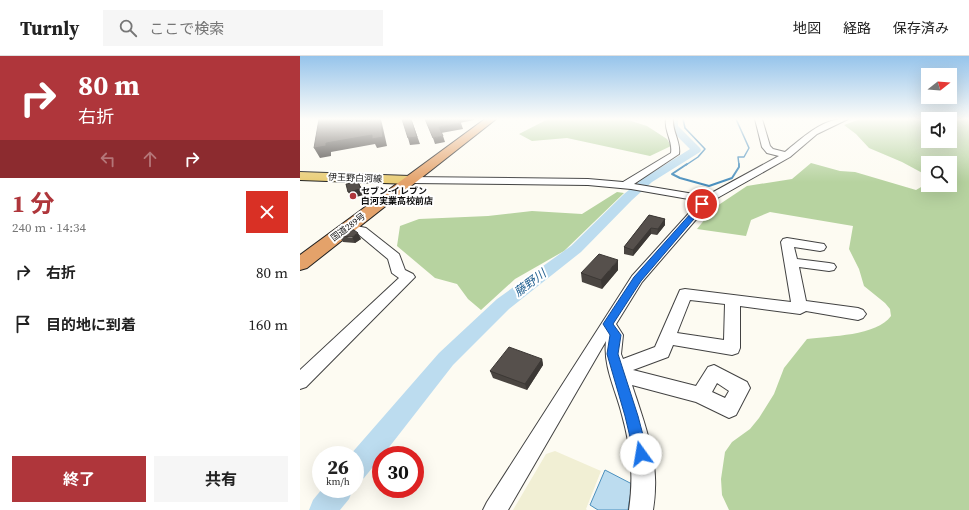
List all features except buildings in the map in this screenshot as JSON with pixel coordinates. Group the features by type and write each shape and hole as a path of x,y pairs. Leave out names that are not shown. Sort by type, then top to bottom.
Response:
{"highway":[{"name":"国道289号","path":"300,264 463,140"}],"main road":[{"name":"伊王野白河線","path":"300,176 410,180"}],"street":[{"path":"628,185 675,154 676,147 673,140"},
{"path":"764,140 766,147 770,150 787,155"},
{"path":"495,510 637,279 708,199 787,155 804,140"},
{"path":"410,180 588,182 628,185 708,199"},
{"path":"300,380 408,277 399,273 394,257 362,231 347,228"},
{"path":"618,371 662,352 685,294 800,310 787,242 820,247"},
{"path":"791,262 829,267"},
{"path":"667,338 732,348 733,300"},
{"path":"799,305 858,314"},
{"path":"608,324 616,335 612,354 632,416 641,454 644,487 641,510"},
{"path":"618,371 700,394"}],"shaded area":[{"path":"555,451 601,471 586,509 587,510 513,510 546,454"}],"green space":[{"path":"577,140 668,140 671,146 650,156"},
{"path":"862,140 921,140 921,148 957,148 957,140 969,140 969,510 729,510 722,495 721,479 725,452 732,442 750,429 759,418 774,394 784,368 807,339 840,336 875,328 884,323 891,316 890,309 885,303 864,286 859,269 849,249 853,226 770,212 751,220 746,236 697,229 714,208 747,186 792,179 811,163 840,171 855,172 916,190 921,187 921,192 957,192 957,156 921,156 921,172 902,162 869,148"},
{"path":"617,192 624,193 564,251 515,279 481,310 468,299 457,284 435,278 397,246 400,226 419,219 488,216 532,211 582,214"}],"water":[{"path":"605,470 632,484 628,510 598,510 590,505"}],"waterway":[{"name":"藤野川","path":"364,458 446,359 503,304 576,249 628,197 648,180 696,150 686,140"},
{"path":"686,165 698,157 705,149 697,140"},
{"path":"739,165 738,157 744,157 749,148 745,140"},
{"path":"687,164 672,174 680,178 709,186 732,178 739,165"},
{"name":"藤野川","path":"323,510 332,498"}],"place":[{"name":"セブン-イレブン 白河実業高校前店","path":"353,196"}],"route":[{"path":"641,454 632,416 612,354 616,335 608,324 637,279 702,204"}]}
